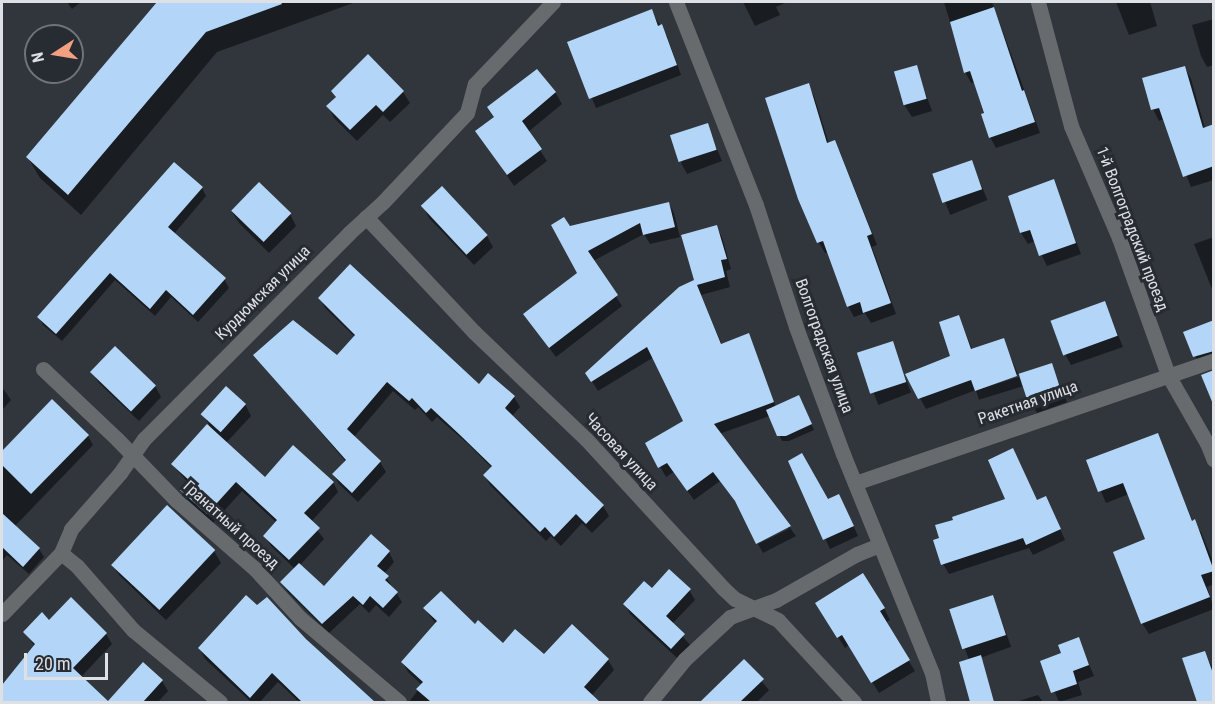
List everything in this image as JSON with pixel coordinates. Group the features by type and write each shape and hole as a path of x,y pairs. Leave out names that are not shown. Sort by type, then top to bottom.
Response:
{"street":[{"name":"Курдюмская улица","path":"2,614 61,554 71,529 144,439 467,113 475,84 553,2"},
{"name":"Волгоградская улица","path":"676,2 756,205 796,327 855,483 932,673 938,702"},
{"name":"1-й Волгоградский проезд","path":"1038,2 1071,126 1119,238 1168,375 1207,443 1214,460"},
{"name":"Часовая улица","path":"366,217 474,332 586,440 723,588 753,608 778,620 854,702"},
{"name":"Ракетная улица","path":"855,483 1214,360"},
{"name":"Гранатный проезд","path":"43,369 176,500 255,569 300,618 399,702"},
{"path":"650,702 685,659 730,617 776,600 857,554 879,545"},
{"path":"61,554 77,566 133,630 220,702"}],"building":[{"path":"157,2 281,2 282,4 206,32 68,195 26,157"},
{"path":"994,7 1022,91 1024,90 1035,122 989,138 981,114 984,113 970,71 964,73 950,22"},
{"path":"652,9 658,26 662,24 677,65 589,99 567,42"},
{"path":"368,54 404,91 383,112 376,105 350,130 326,106 336,97 331,91"},
{"path":"917,65 927,99 904,105 894,72"},
{"path":"1185,66 1203,128 1214,124 1214,166 1183,177 1159,108 1151,110 1142,78"},
{"path":"537,69 556,92 522,121 542,149 507,175 475,131 494,117 487,107"},
{"path":"809,83 827,143 835,140 872,234 867,236 891,303 863,313 860,302 847,307 823,241 817,243 798,199 765,98"},
{"path":"708,123 717,150 679,162 670,135"},
{"path":"972,160 982,189 942,203 932,174"},
{"path":"174,162 203,187 168,227 226,278 193,315 166,290 150,309 110,273 56,334 37,317"},
{"path":"1054,179 1076,243 1039,256 1030,230 1020,233 1008,196"},
{"path":"259,182 291,213 264,242 231,211"},
{"path":"442,186 488,235 466,255 421,206"},
{"path":"669,202 675,227 643,235 640,223 588,251 618,295 549,348 523,314 577,273 551,225 564,217 570,226"},
{"path":"717,225 727,259 721,260 725,277 697,285 721,344 749,333 774,402 714,424 791,526 756,544 735,501 713,472 687,491 667,463 658,468 645,443 683,421 647,347 591,382 585,373 679,287 694,280 681,235"},
{"path":"350,264 479,384 488,373 515,396 505,408 604,505 586,524 576,514 554,537 545,527 540,532 483,475 492,466 431,408 426,413 412,398 409,401 387,382 347,429 381,461 352,493 332,474 346,460 253,355 293,320 337,355 355,335 318,298"},
{"path":"1105,301 1118,336 1063,356 1050,321"},
{"path":"959,315 971,349 1004,338 1017,376 975,391 971,380 918,399 905,374 950,356 939,322"},
{"path":"1214,320 1214,351 1193,357 1183,332"},
{"path":"893,341 906,382 870,394 857,353"},
{"path":"115,346 156,386 131,411 90,372"},
{"path":"1052,363 1061,391 1028,401 1019,374"},
{"path":"1214,370 1214,404 1213,404 1201,375"},
{"path":"226,386 246,404 221,432 201,414"},
{"path":"799,395 812,424 786,436 777,436 766,410"},
{"path":"52,399 89,435 31,494 2,465 2,451"},
{"path":"207,424 265,477 293,445 334,482 304,513 320,528 289,560 263,536 277,520 236,482 207,514 180,490 190,481 171,464"},
{"path":"1158,433 1192,521 1195,519 1214,571 1201,575 1210,597 1141,624 1113,552 1145,539 1123,483 1098,492 1086,460"},
{"path":"1013,448 1037,500 1046,496 1061,529 1026,545 1023,538 941,565 933,540 939,538 935,525 1005,499 988,460"},
{"path":"802,453 828,499 839,494 854,526 823,540 788,461"},
{"path":"167,505 215,550 159,610 111,565"},
{"path":"2,513 40,548 23,567 2,547"},
{"path":"371,534 390,551 377,566 389,576 385,580 398,592 383,608 370,596 363,605 353,596 322,624 280,582 299,563 324,586"},
{"path":"669,569 691,589 666,616 685,634 671,649 623,604 644,581 652,588"},
{"path":"863,573 885,608 880,611 910,660 871,683 842,635 837,638 815,603"},
{"path":"441,591 475,624 478,620 503,643 515,629 544,654 572,624 609,659 584,687 600,702 431,702 416,689 423,682 401,662 437,621 423,608"},
{"path":"246,595 257,605 267,597 306,639 375,702 302,702 272,673 250,698 198,648"},
{"path":"993,595 1006,635 962,649 949,609"},
{"path":"71,597 107,633 73,668 108,701 143,662 163,680 143,702 2,702 2,685 35,644 23,632 42,612 49,620"},
{"path":"1079,637 1089,665 1073,671 1077,684 1051,693 1040,661 1061,653 1058,645"},
{"path":"1205,651 1214,676 1214,702 1197,702 1182,658"},
{"path":"981,655 994,702 970,702 959,662"},
{"path":"744,659 764,679 740,702 700,702"}]}
